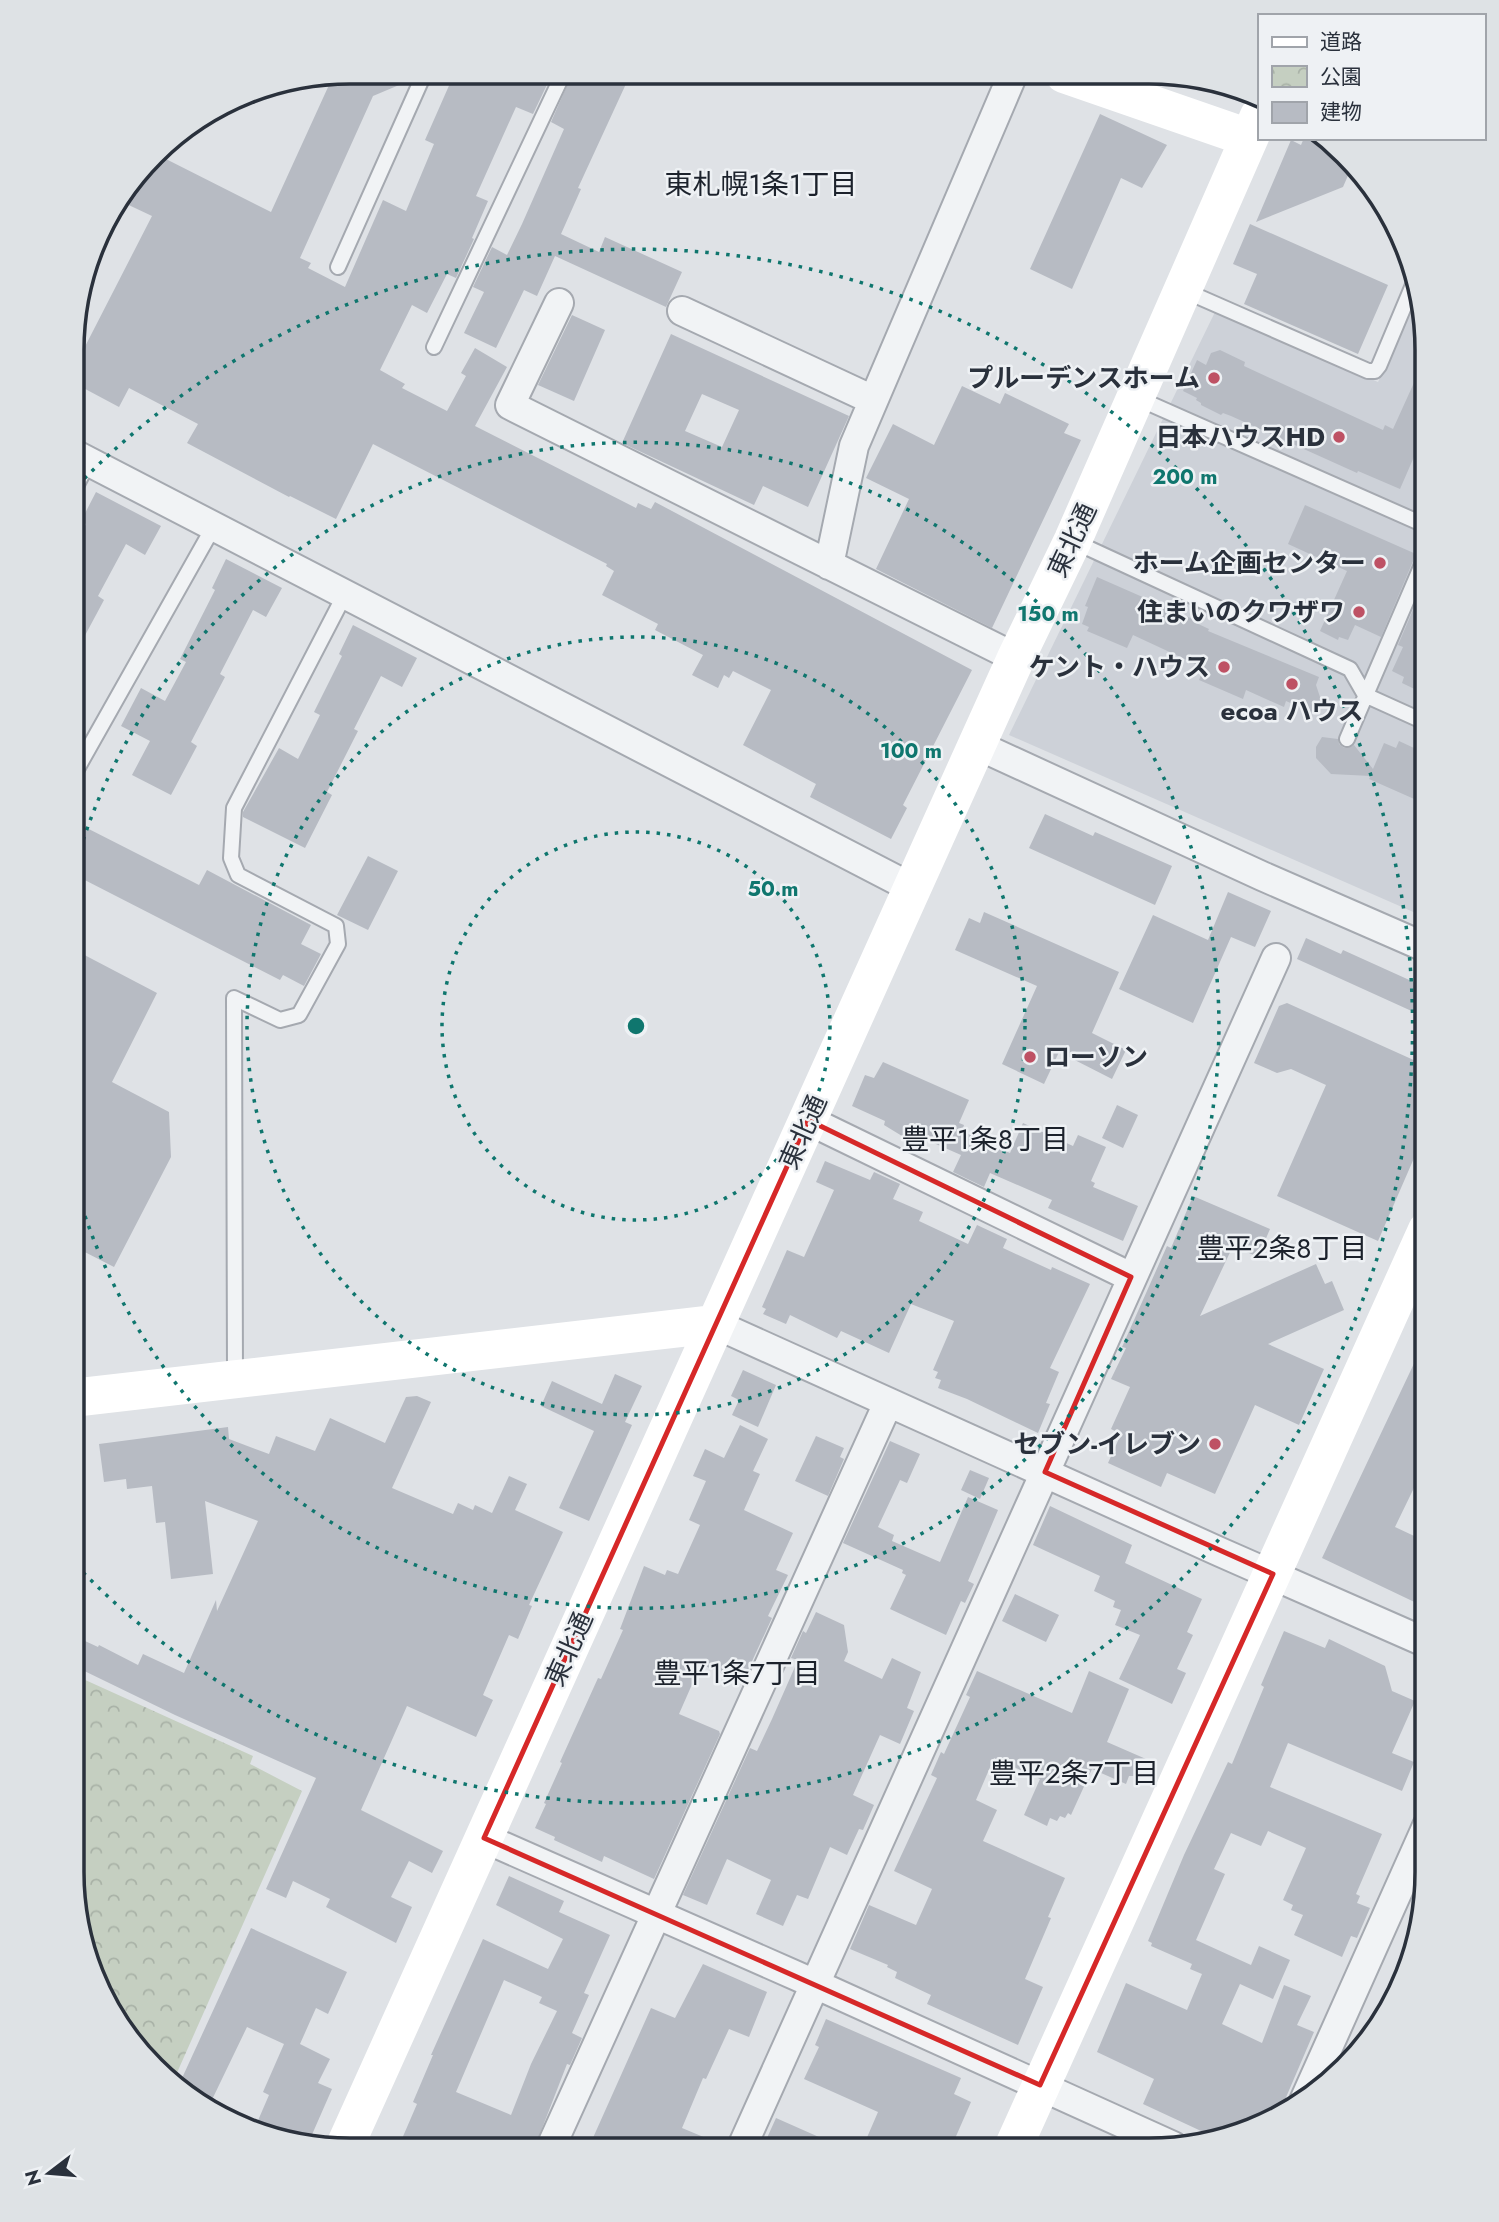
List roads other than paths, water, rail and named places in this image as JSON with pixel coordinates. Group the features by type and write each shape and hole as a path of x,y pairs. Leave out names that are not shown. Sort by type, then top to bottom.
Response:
{"street":[{"path":"828,565 854,446 1009,84"},
{"path":"1101,84 1254,127"},
{"name":"東北通","path":"349,2138 1016,658 1073,540 1254,127"},
{"path":"559,303 509,405 1016,658"},
{"path":"682,311 873,400"},
{"path":"84,460 912,888"},
{"path":"977,745 1262,876 1415,942"},
{"path":"746,2138 1276,958"},
{"path":"808,1120 1132,1277"},
{"path":"1017,2138 1415,1257"},
{"path":"84,1397 715,1324 1415,1638"},
{"path":"555,2138 888,1403"},
{"path":"484,1838 1154,2138"},
{"path":"1313,2082 1415,1853"}],"lane":[{"path":"338,267 420,84"},
{"path":"434,347 558,84"},
{"path":"1183,290 1368,371 1374,371 1379,366 1409,294"},
{"path":"1135,398 1415,521"},
{"path":"84,758 214,526"},
{"path":"1073,540 1350,669 1365,695 1415,718"},
{"path":"1347,739 1415,580"},
{"path":"235,1378 234,998 280,1020 299,1015 338,944 336,926 238,875 231,858 234,808 345,594"}],"place":[{"name":"プルーデンスホーム","path":"1214,378"},
{"name":"日本ハウスHD","path":"1339,437"},
{"name":"ホーム企画センター","path":"1380,563"},
{"name":"住まいのクワザワ","path":"1359,612"},
{"name":"ケント・ハウス","path":"1224,667"},
{"name":"ecoa ハウス","path":"1292,684"},
{"name":"ローソン","path":"1030,1057"},
{"name":"セブン-イレブン","path":"1215,1444"}],"district":[{"name":"東札幌1条1丁目","path":"761,184"},
{"name":"豊平1条8丁目","path":"985,1139"},
{"name":"豊平2条8丁目","path":"1282,1248"},
{"name":"豊平1条7丁目","path":"737,1673"},
{"name":"豊平2条7丁目","path":"1074,1773"}]}
